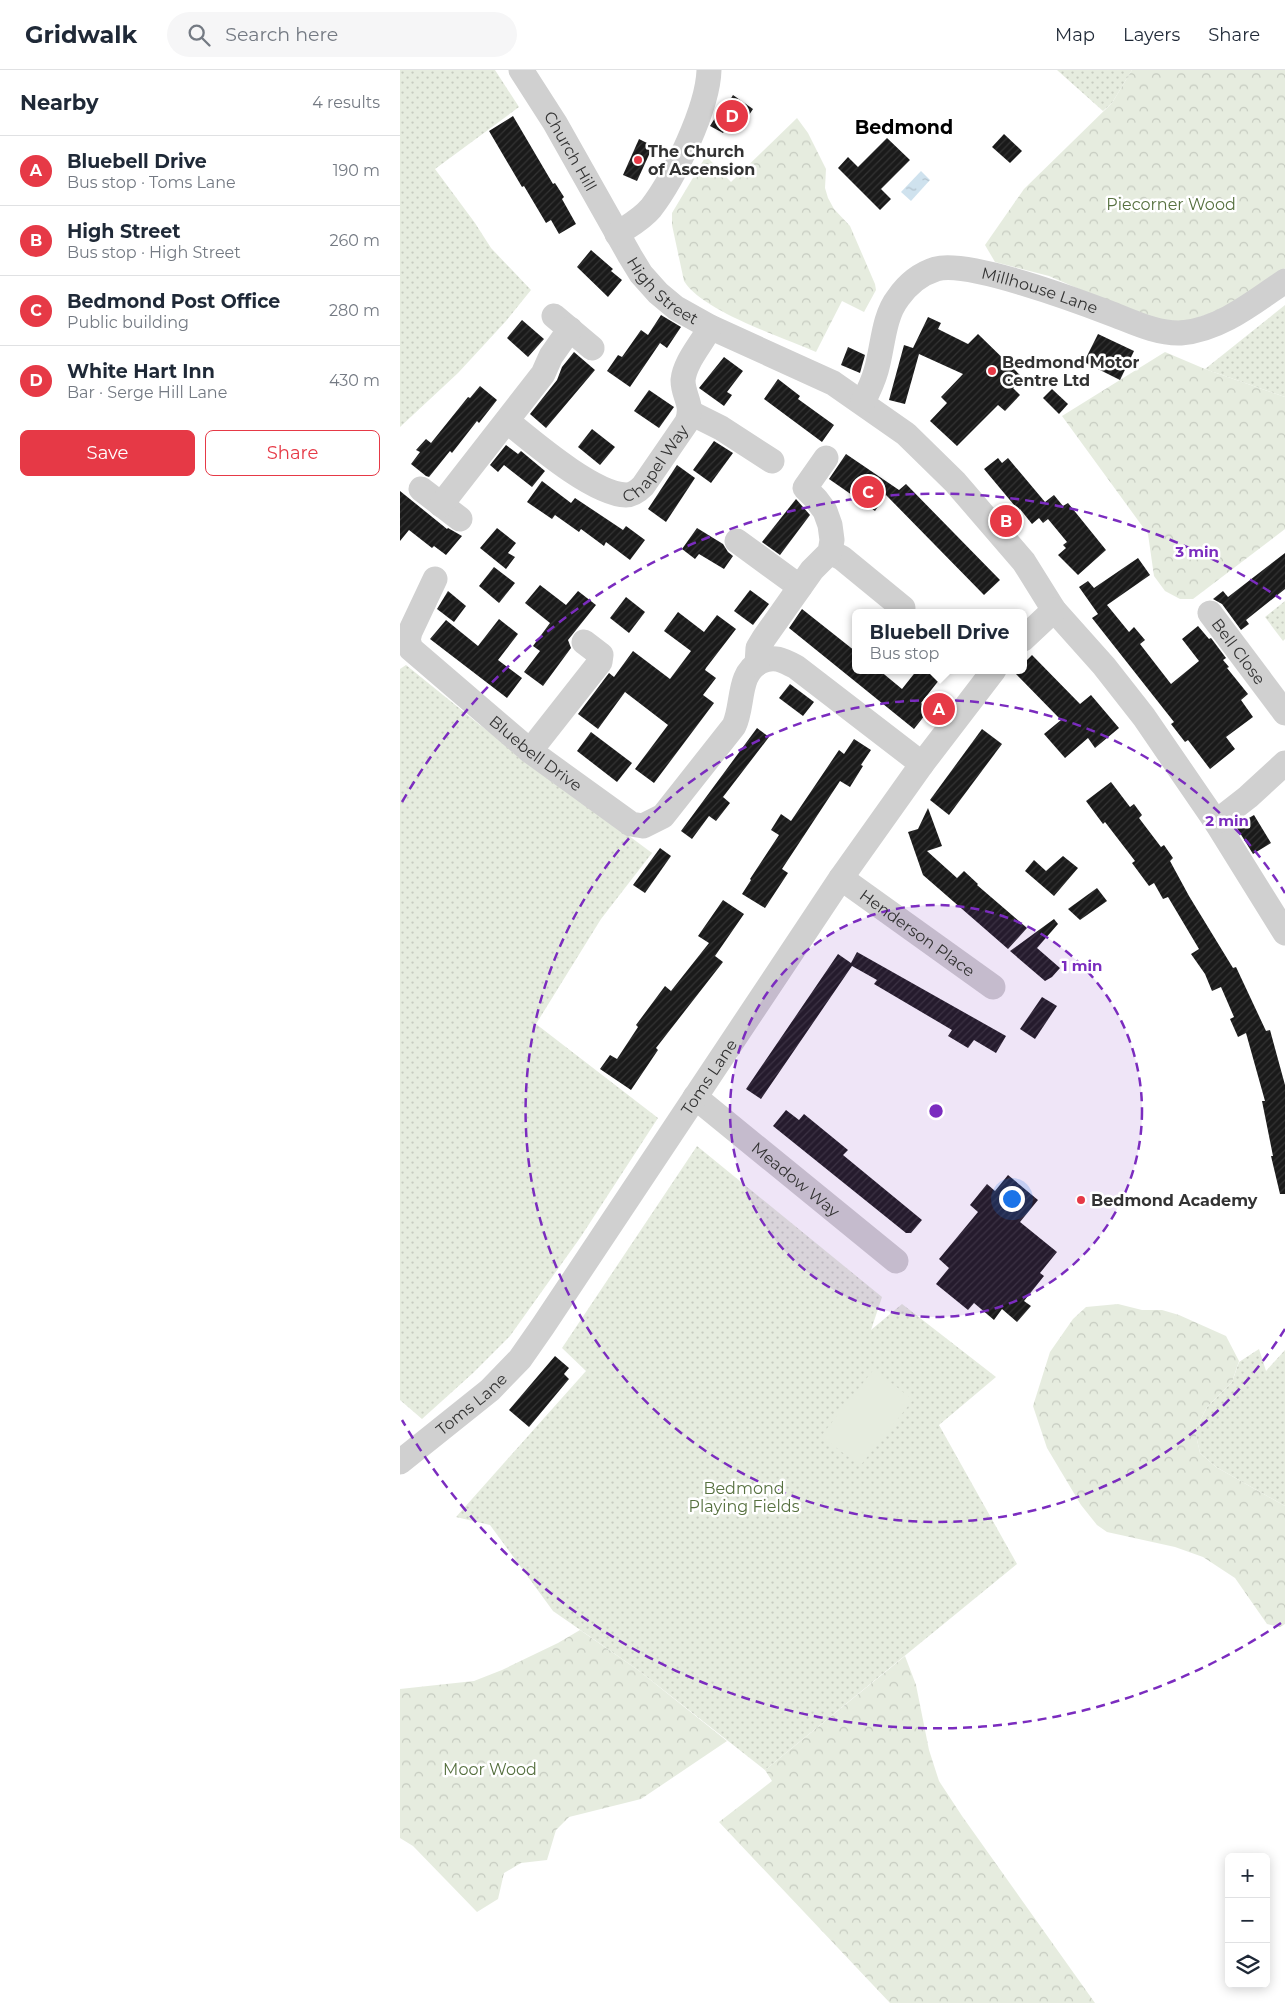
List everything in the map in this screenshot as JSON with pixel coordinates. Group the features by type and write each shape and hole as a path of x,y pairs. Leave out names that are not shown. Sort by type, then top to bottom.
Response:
{"street":[{"name":"Church Hill","path":"521,70 555,123 617,234"},
{"path":"617,234 638,220 650,209 667,184 689,139 701,104 709,70"},
{"name":"High Street","path":"617,234 641,274 658,292 685,313 710,327 833,383 863,402 906,434 955,482 1024,562 1054,610 1104,666 1144,718 1216,822 1285,933"},
{"name":"Millhouse Lane","path":"863,402 876,370 888,319 896,300 915,280 937,269 962,269 1000,277 1070,298 1164,332 1182,333 1206,327 1243,309 1285,280"},
{"path":"421,489 451,512 507,421 543,374 556,348 562,323 592,348"},
{"name":"Chapel Way","path":"507,421 578,476 616,493 628,495 636,493 643,486 687,422 691,412 683,382 685,371 710,327"},
{"path":"691,412 721,428 772,461"},
{"path":"826,458 805,488 816,499 830,525 832,540 830,552 842,558 906,605"},
{"path":"737,541 800,587"},
{"name":"Bluebell Drive","path":"435,579 410,632 408,640 411,649 530,751 631,824 642,826 654,822 663,816 734,726 738,717 746,676 757,664 758,648 812,570 830,552"},
{"path":"1027,635 1054,610"},
{"name":"Bell Close","path":"1210,613 1285,713"},
{"path":"530,751 600,662 601,655 584,642"},
{"path":"757,664 767,659 775,658 784,660 796,667 922,764"},
{"name":"Toms Lane","path":"400,1462 490,1390 520,1359 841,878 922,764 991,674"},
{"path":"1216,822 1248,797 1285,763"},
{"name":"Henderson Place","path":"841,878 993,987"},
{"name":"Meadow Way","path":"695,1097 896,1261"}],"green space":[{"path":"400,70 495,70 519,107 435,169 491,248 531,290 506,321 458,373 400,427"},
{"path":"1057,70 1132,70 1112,103 1103,111"},
{"name":"Piecorner Wood","path":"1132,70 1285,70 1285,268 1224,309 1181,323 1153,321 1049,276 995,262 985,245 1024,189 1112,103"},
{"path":"797,118 808,133 826,169 825,188 828,198 834,209 850,226 876,290 864,312 842,301 816,352 725,313 707,303 693,292 684,281 672,225 672,213 706,156 731,182"},
{"path":"1285,305 1285,397 1205,369"},
{"path":"1165,352 1205,369 1285,397 1285,529 1193,599 1180,599 1165,591 1154,576 1148,534 1062,416"},
{"path":"1285,601 1285,639 1283,641 1265,617"},
{"path":"406,665 480,725 652,853 601,919 536,1024 658,1118 580,1238 510,1336 473,1373 422,1419 400,1400 400,669"},
{"name":"Bedmond Playing Fields","path":"697,1146 882,1297 871,1330 902,1304 996,1377 939,1425 1017,1564 765,1770 638,1670 553,1611 490,1525 456,1517 586,1371 562,1348"},
{"path":"1118,1304 1142,1310 1162,1310 1179,1315 1226,1336 1239,1361 1232,1382 1207,1407 1195,1431 1200,1453 1216,1467 1285,1506 1285,1624 1280,1627 1267,1624 1235,1578 1203,1557 1175,1547 1107,1532 1097,1525 1081,1505 1047,1448 1033,1406 1050,1352 1073,1319 1086,1307"},
{"path":"1259,1349 1266,1371 1285,1350 1285,1506 1216,1467 1200,1453 1195,1431 1207,1407 1232,1382 1239,1362"},
{"path":"874,1369 913,1400 860,1466 821,1436"},
{"name":"Moor Wood","path":"580,1630 638,1670 727,1741 641,1799 569,1817 556,1830 547,1860 521,1863 504,1873 498,1899 477,1912 413,1846 400,1838 400,1689 474,1681 502,1670 558,1643"},
{"path":"905,1656 916,1685 929,1750 939,1781 1095,2003 890,2003 719,1822 772,1781 765,1770"}],"water":[{"path":"921,171 930,180 911,201 901,192"}],"building":[{"path":"733,95 753,109 739,130 729,124 723,133 710,126 727,99 730,100"},
{"path":"513,116 553,184 555,183 564,197 562,199 576,224 559,234 551,220 546,223 489,131"},
{"path":"1004,134 1022,151 1010,163 992,147"},
{"path":"887,138 910,160 881,189 891,199 880,210 838,168 848,157 858,167"},
{"name":"The Church of Ascension","path":"639,139 653,146 637,181 623,175"},
{"path":"591,250 613,269 611,271 622,280 608,297 577,267"},
{"path":"661,315 681,327 667,348 660,343 630,387 607,371 618,355 622,357 641,330 648,335"},
{"path":"928,317 941,323 938,329 968,344 978,334 1023,378 1013,388 1020,395 1005,411 998,405 957,446 930,421 947,403 941,397 963,374 919,354 905,404 889,400 904,345 913,348"},
{"path":"522,320 544,339 528,357 507,338"},
{"path":"1098,334 1134,351 1120,380 1084,362"},
{"path":"848,347 865,355 860,373 841,365"},
{"path":"574,352 595,370 546,428 530,414 557,380 562,367"},
{"path":"724,357 743,371 727,392 732,395 724,406 699,388"},
{"path":"778,379 800,396 798,399 834,425 822,442 764,399"},
{"path":"480,386 497,400 479,423 477,421 452,453 450,451 429,477 426,476 411,464 420,452 416,450 426,439 431,443 468,397 470,398"},
{"path":"1052,389 1068,404 1059,414 1043,398"},
{"path":"649,390 674,407 659,428 634,411"},
{"path":"592,429 615,447 600,465 578,447"},
{"path":"714,441 733,453 711,483 693,470"},
{"path":"506,445 518,454 521,451 545,471 532,487 504,465 498,472 490,465"},
{"path":"846,454 899,490 906,484 1000,580 984,595 886,495 875,511 829,479"},
{"path":"998,458 1002,463 1008,458 1045,502 1054,495 1063,506 1068,503 1106,550 1078,575 1058,555 1066,548 1063,545 1067,542 1048,519 1043,523 1039,518 1032,524 984,469"},
{"path":"677,465 695,478 666,522 648,509"},
{"path":"542,481 571,503 575,498 623,530 626,526 645,540 630,560 606,542 604,546 581,529 579,532 555,515 552,519 527,502"},
{"path":"400,491 447,529 462,536 446,555 434,546 432,548 409,530 400,541"},
{"path":"796,499 810,515 780,555 762,542"},
{"path":"497,528 516,543 508,553 515,557 506,569 480,548"},
{"path":"697,528 723,544 733,556 724,569 699,554 695,559 682,549"},
{"path":"1285,553 1285,589 1246,620 1249,624 1241,630 1222,604 1213,599 1223,591 1228,597"},
{"path":"1138,558 1150,575 1107,605 1129,632 1134,627 1145,640 1140,644 1171,684 1199,661 1182,639 1198,626 1209,639 1211,638 1226,658 1223,660 1229,667 1227,668 1248,694 1241,700 1253,717 1226,737 1235,749 1210,769 1188,740 1185,742 1171,724 1174,722 1092,618 1098,614 1079,587 1088,581 1094,588"},
{"path":"494,567 515,583 499,603 479,586"},
{"path":"540,585 566,605 578,591 596,605 568,640 571,648 543,686 524,672 540,651 533,646 550,623 525,603"},
{"path":"750,590 769,604 753,625 734,611"},
{"path":"448,591 466,606 454,622 437,609"},
{"path":"626,597 645,612 629,633 610,618"},
{"path":"802,609 852,649 852,674 884,674 902,689 914,674 944,674 921,703 929,710 914,729 789,628"},
{"path":"678,612 704,632 717,615 736,629 705,670 716,678 703,695 714,703 654,783 635,769 668,725 625,692 598,729 578,714 609,673 614,677 633,651 670,679 691,651 664,631"},
{"path":"499,619 518,634 498,660 522,678 507,698 430,639 446,620 478,646"},
{"path":"1032,655 1080,704 1091,695 1119,728 1095,748 1088,738 1065,758 1044,734 1061,720 1016,674 1027,674 1027,660"},
{"path":"790,684 814,702 803,716 779,698"},
{"path":"757,728 769,737 723,797 730,803 716,821 709,816 692,839 681,831"},
{"path":"982,729 1002,744 949,815 930,800"},
{"path":"591,732 632,763 617,782 577,751"},
{"path":"854,739 871,750 861,765 863,766 850,787 840,781 782,869 788,873 765,908 742,894 779,835 771,830 781,814 791,821 839,750 844,754"},
{"path":"1111,782 1130,807 1134,804 1142,815 1139,818 1161,847 1164,845 1173,858 1170,861 1189,896 1233,968 1236,967 1266,1031 1270,1030 1285,1085 1285,1194 1280,1194 1271,1156 1273,1156 1262,1101 1265,1101 1246,1033 1238,1037 1230,1019 1234,1017 1221,987 1212,991 1205,974 1191,954 1199,949 1168,897 1163,899 1154,883 1149,886 1132,863 1135,861 1086,801"},
{"path":"928,808 942,846 927,851 957,878 964,871 977,885 1027,928 1008,949 923,875 908,832 918,829"},
{"path":"1254,815 1271,843 1253,854 1235,825 1246,817 1247,819"},
{"path":"660,848 671,856 645,893 633,885"},
{"path":"1063,856 1078,868 1054,896 1025,871 1034,860 1046,871"},
{"path":"1097,888 1107,901 1080,920 1068,909"},
{"path":"723,900 744,914 715,956 723,962 656,1048 658,1050 631,1090 600,1069 610,1055 617,1059 638,1027 636,1025 665,986 671,991 709,943 698,936"},
{"path":"1054,919 1058,924 1037,948 1060,968 1052,977 1045,981 1010,951"},
{"path":"857,952 1006,1036 996,1053 974,1040 968,1048 948,1036 952,1030 874,984 877,980 852,966 761,1099 746,1089 838,954 851,963"},
{"path":"1042,997 1057,1006 1035,1039 1020,1029"},
{"path":"786,1110 799,1120 804,1114 848,1150 843,1155 922,1220 911,1233 906,1233 773,1126"},
{"path":"1008,1175 1038,1200 1020,1222 1057,1252 1040,1273 1044,1276 1024,1301 1031,1306 1017,1322 1002,1309 994,1320 974,1303 968,1310 936,1284 949,1268 939,1259 978,1212 970,1205 987,1184 995,1191"},
{"path":"555,1356 569,1368 564,1374 569,1379 529,1427 509,1410"}],"place":[{"name":"White Hart Inn","path":"732,116"},
{"name":"The Church of Ascension","path":"638,160"},
{"name":"Bedmond Motor Centre Ltd","path":"992,371"},
{"name":"Bedmond Post Office","path":"868,492"},
{"name":"High Street","path":"1006,521"},
{"name":"Bluebell Drive","path":"939,709"},
{"name":"Bedmond Academy","path":"1081,1200"}],"district":[{"name":"Bedmond","path":"904,127"}]}
